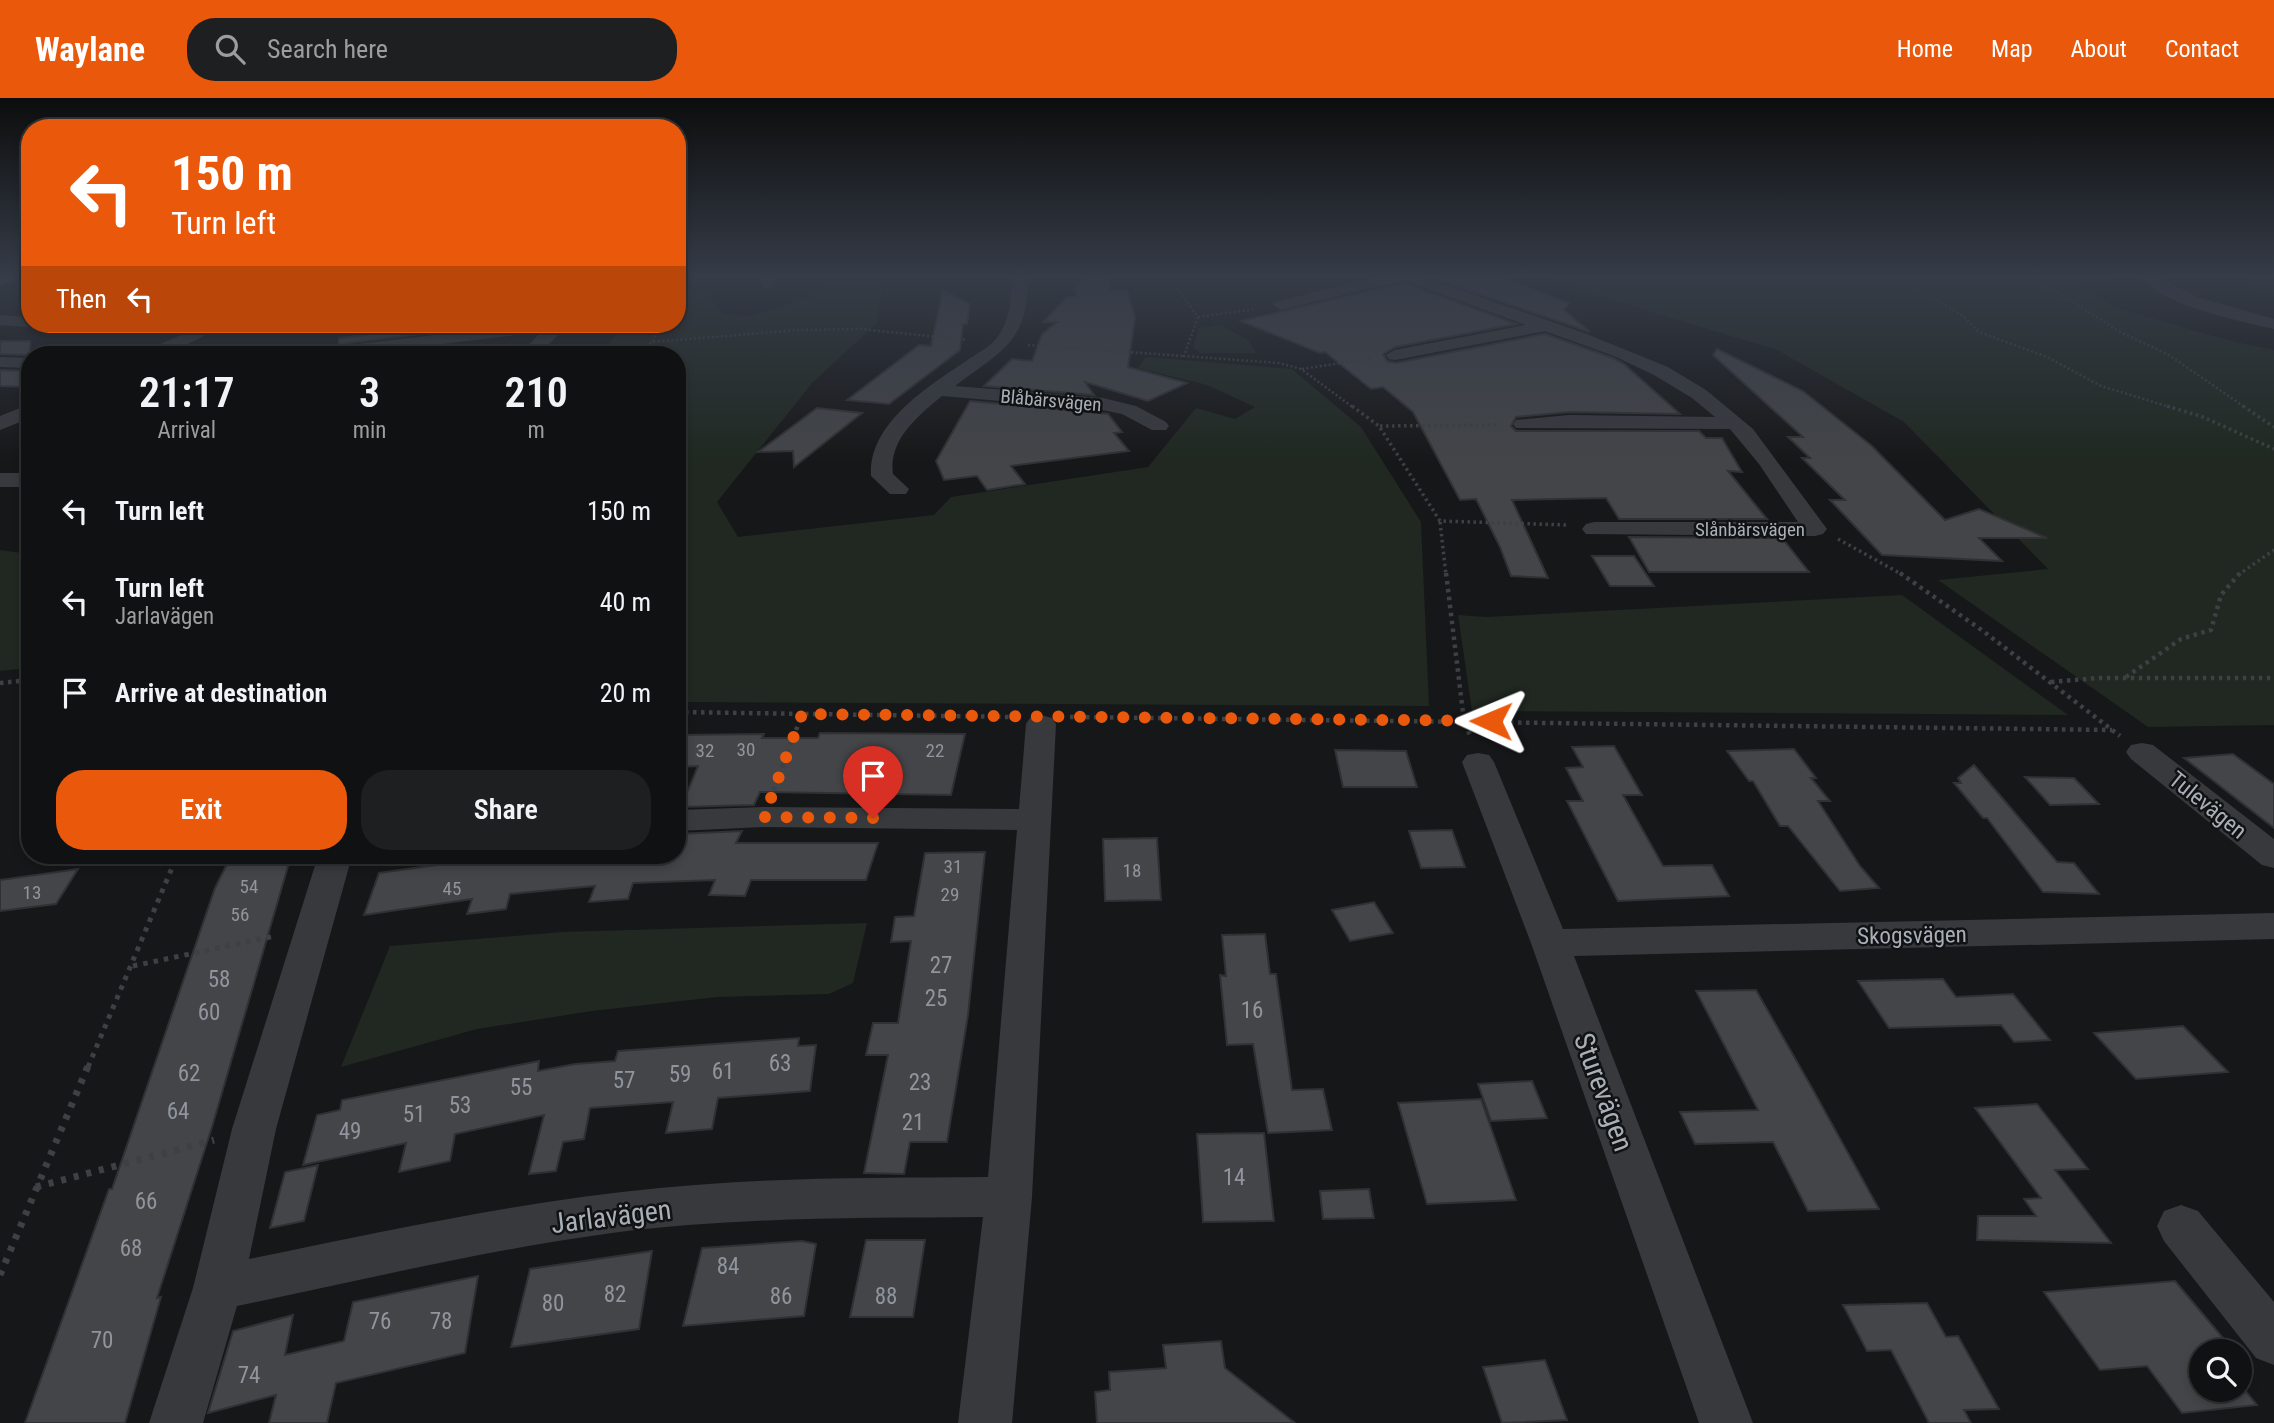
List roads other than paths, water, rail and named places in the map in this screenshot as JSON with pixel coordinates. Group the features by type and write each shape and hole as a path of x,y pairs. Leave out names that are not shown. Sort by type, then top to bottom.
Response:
{"street":[{"path":"172,346 188,339"},
{"path":"453,346 489,339"},
{"name":"Blåbärsvägen","path":"898,489 882,475 881,458 890,437 909,414 1005,339"},
{"name":"Slånbärsvägen","path":"1395,355 1479,339"},
{"name":"Slånbärsvägen","path":"1584,339 1608,347 1681,383 1735,423 1815,528 1594,529"},
{"path":"0,362 21,363"},
{"name":"Blåbärsvägen","path":"938,390 1103,404 1129,410 1159,426"},
{"path":"0,424 21,414"},
{"path":"1523,424 1569,421 1735,423"},
{"path":"0,480 21,481"},
{"path":"985,1423 1009,1197 1042,719"},
{"name":"Tulevägen","path":"2142,752 2274,857"},
{"name":"Sturevägen","path":"1478,762 1550,943 1726,1423"},
{"path":"686,821 764,817 1036,820"},
{"path":"176,1423 218,1288 254,1129 332,864"},
{"name":"Skogsvägen","path":"1550,943 2274,926"},
{"name":"Jarlavägen","path":"218,1288 456,1239 613,1213 766,1199 1009,1197"},
{"path":"2181,1226 2274,1341"}]}
